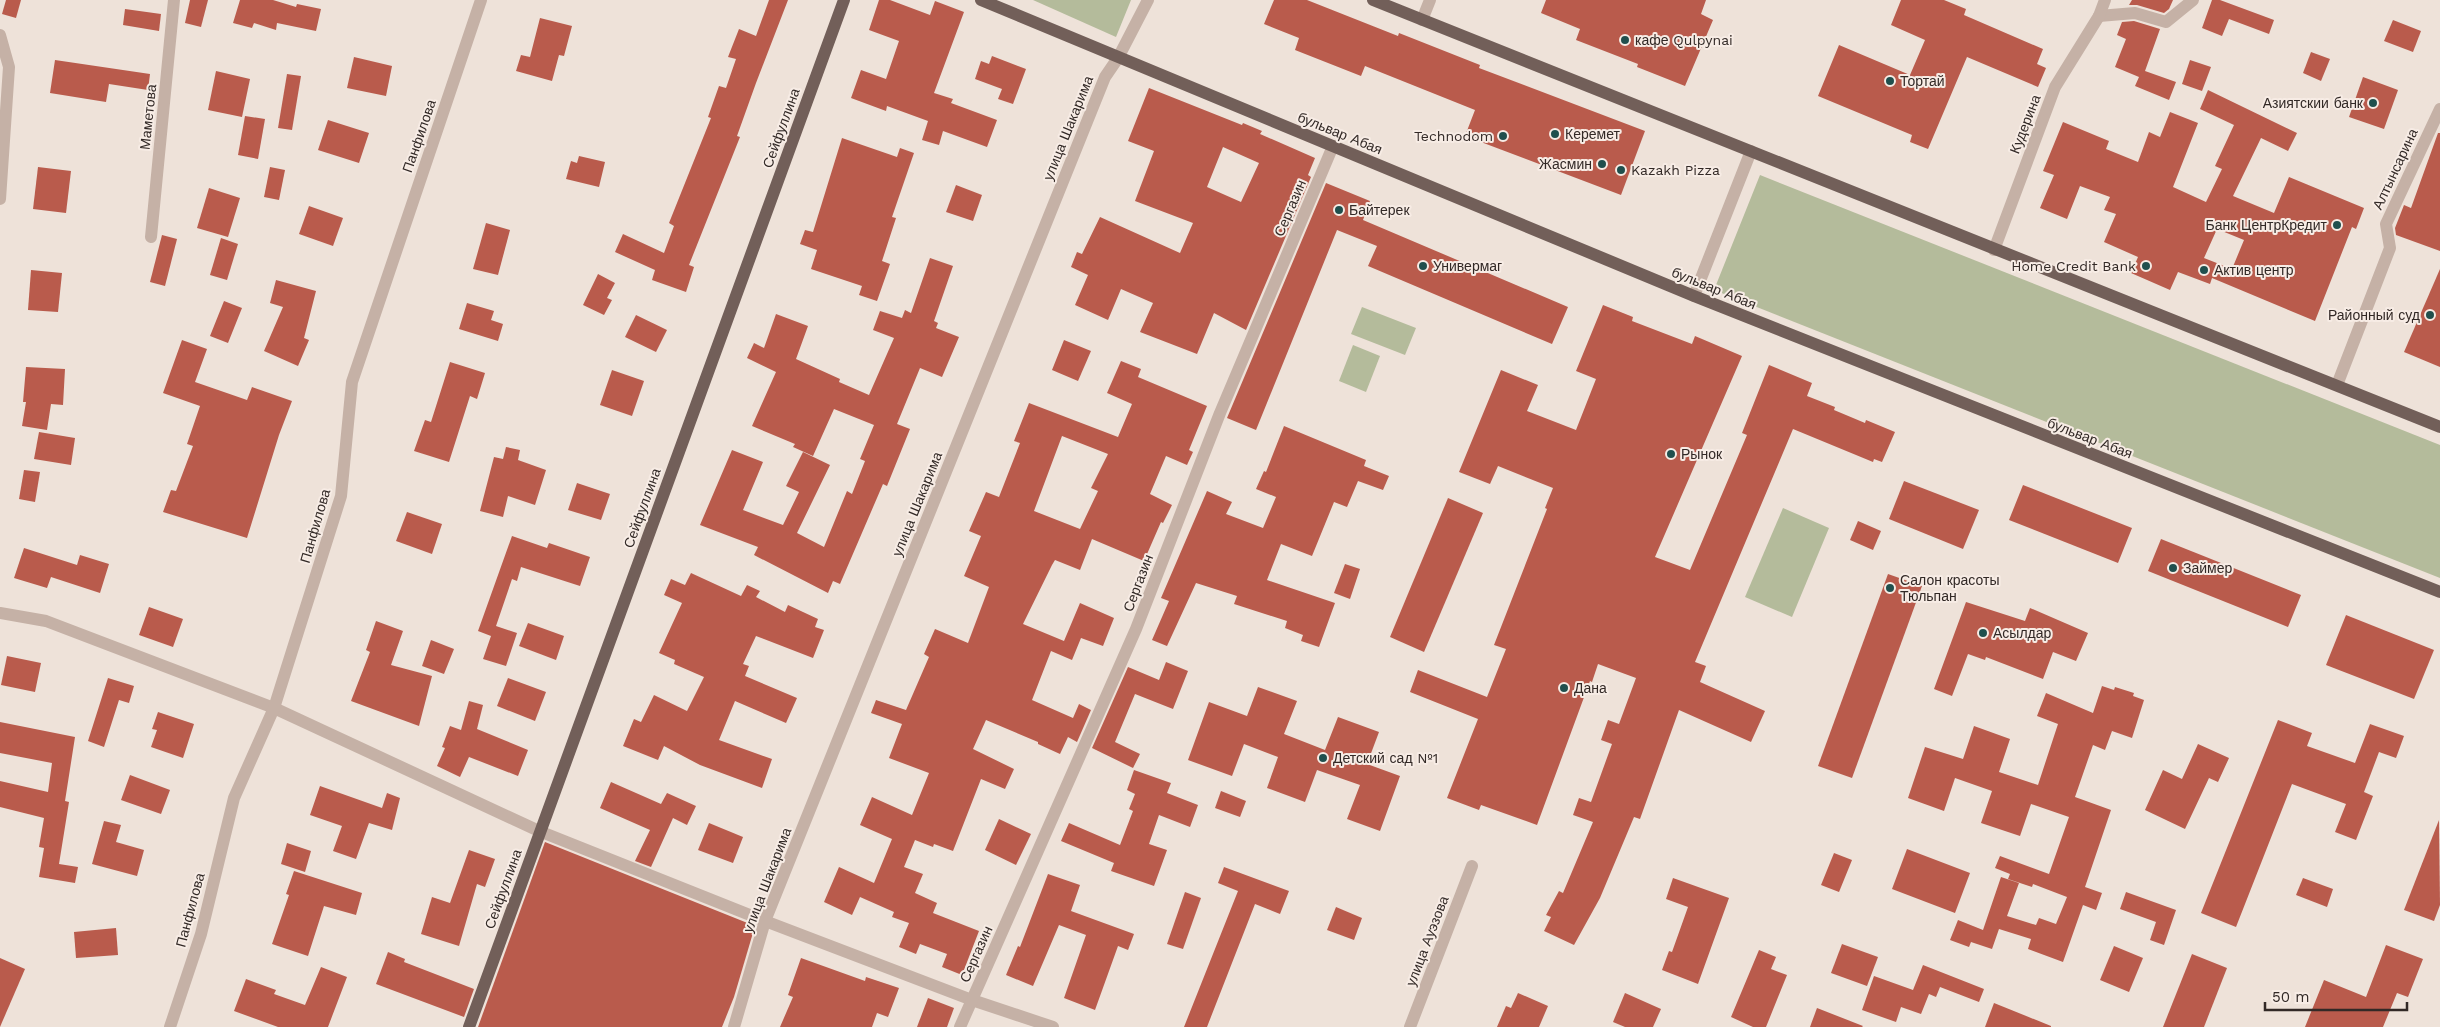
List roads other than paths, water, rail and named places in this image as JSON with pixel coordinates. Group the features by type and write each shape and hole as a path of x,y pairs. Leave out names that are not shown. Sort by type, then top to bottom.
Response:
{"main road":[{"name":"Сейфуллина","path":"469,1027 844,0"},
{"name":"бульвар Абая","path":"982,0 1694,296 2440,592"},
{"path":"1373,0 2440,427"}],"street":[{"name":"Маметова","path":"151,237 174,0"},
{"name":"Панфилова","path":"170,1027 201,934 234,798 274,708 341,496 352,382 481,0"},
{"name":"улица Шакарима","path":"734,1027 765,921 1105,78 1118,58 1148,0"},
{"path":"1422,20 1430,0"},
{"name":"Кудерина","path":"1994,250 2055,87 2099,16 2105,0"},
{"path":"2099,16 2135,13 2166,22 2192,0"},
{"path":"0,35 9,67 0,199"},
{"name":"Алтынсарина","path":"2337,385 2390,248 2386,224 2440,109"},
{"name":"Сергазин","path":"960,1027 1136,629 1220,412 1333,146"},
{"path":"1694,296 1751,151"},
{"path":"0,613 46,622 274,708 539,831 765,921 972,1000 1053,1027"},
{"name":"улица Ауэзова","path":"1410,1027 1472,866"}],"place":[{"name":"кафе Qulpynai","path":"1625,40"},
{"name":"Тортай","path":"1890,81"},
{"name":"Азиятскии банк","path":"2373,103"},
{"name":"Керемет","path":"1555,134"},
{"name":"Technodom","path":"1503,136"},
{"name":"Жасмин","path":"1602,164"},
{"name":"Kazakh Pizza","path":"1621,170"},
{"name":"Байтерек","path":"1339,210"},
{"name":"Банк ЦентрКредит","path":"2337,225"},
{"name":"Универмаг","path":"1423,266"},
{"name":"Home Credit Bank","path":"2146,266"},
{"name":"Актив центр","path":"2204,270"},
{"name":"Районный суд","path":"2430,315"},
{"name":"Рынок","path":"1671,454"},
{"name":"Займер","path":"2173,568"},
{"name":"Салон красоты Тюльпан","path":"1890,588"},
{"name":"Асылдар","path":"1983,633"},
{"name":"Дана","path":"1564,688"},
{"name":"Детский сад №1","path":"1323,758"}]}
